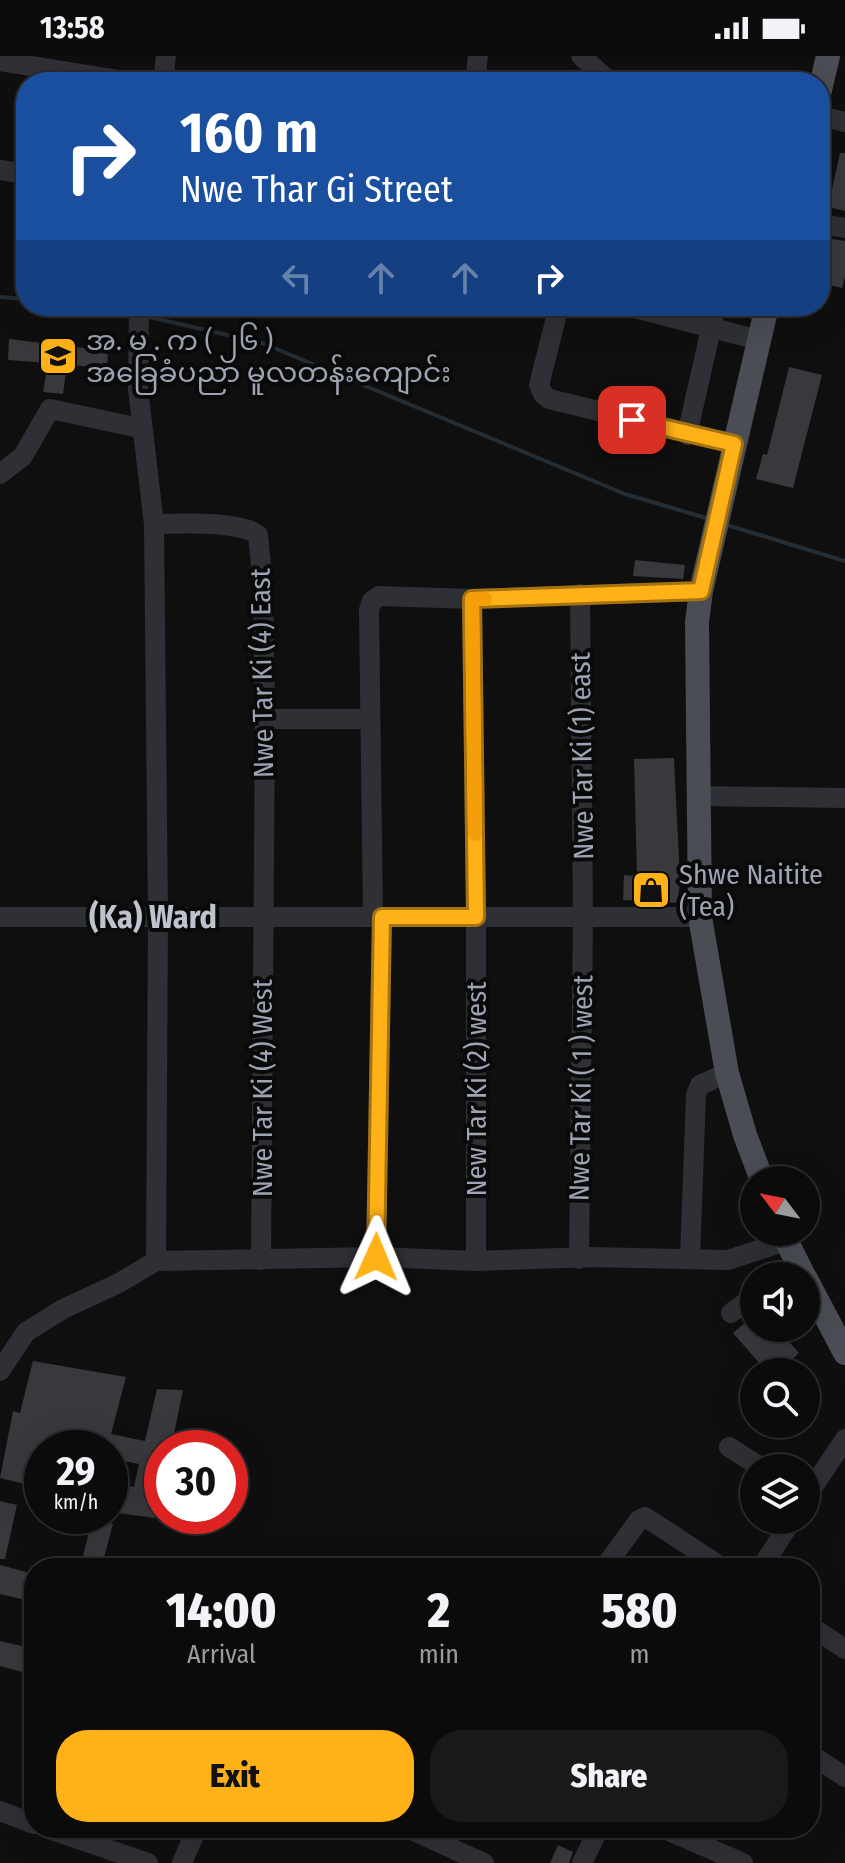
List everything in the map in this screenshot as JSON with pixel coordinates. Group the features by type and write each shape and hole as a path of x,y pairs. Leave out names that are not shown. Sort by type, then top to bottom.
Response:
{"main road":[{"path":"757,1166 727,1073 700,917 697,622 701,591 765,316"},
{"path":"820,1312 845,1353"}],"street":[{"path":"581,56 599,72"},
{"path":"0,61 69,72"},
{"path":"138,316 140,428 154,524 158,918 156,1261"},
{"path":"556,316 539,385 549,399 734,444"},
{"path":"667,316 759,340"},
{"path":"687,435 714,316"},
{"path":"0,474 23,456 50,409 140,428"},
{"name":"Nwe Tar Ki (4) East","path":"154,524 250,529 258,535 263,586 265,719 263,917"},
{"path":"376,1257 378,917 370,719 369,610 372,601 379,596 472,599 701,591"},
{"name":"Nwe Tar Ki (1) east","path":"580,594 583,917"},
{"name":"New Tar Ki (2) west","path":"472,599 476,1261"},
{"path":"265,719 370,719"},
{"path":"698,796 845,798"},
{"path":"0,917 700,917"},
{"name":"Nwe Tar Ki (4) West","path":"261,1260 263,917"},
{"name":"Nwe Tar Ki ( 1 ) west","path":"579,1259 583,917"},
{"path":"690,1258 696,1095 700,1085 727,1073"},
{"path":"0,1371 26,1332 63,1309 119,1283 156,1261 376,1257 476,1261 720,1259 756,1246"},
{"path":"731,1313 740,1306"},
{"path":"820,1476 845,1439"},
{"path":"729,1447 740,1454"},
{"path":"611,1558 639,1520 645,1517 708,1558"},
{"path":"767,1558 783,1534"},
{"path":"820,1633 845,1649"},
{"path":"820,1761 845,1777"},
{"path":"0,1811 24,1820"},
{"path":"74,1838 148,1863"},
{"path":"182,1863 193,1838"},
{"path":"429,1838 484,1863"},
{"path":"582,1863 594,1838"},
{"path":"685,1838 743,1863"}],"building":[{"path":"840,153 845,153 845,211 830,207"},
{"path":"830,239 845,241 842,288 830,285"},
{"name":"အ. မ . က ( ၂၆ ) အခြေခံပညာ မူလတန်းကျောင်း","path":"9,339 108,351 107,368 67,365 63,394 43,392 48,363 8,360"},
{"path":"789,367 822,375 793,488 756,479 763,454 767,455"},
{"path":"635,560 685,565 683,579 633,576"},
{"path":"674,758 680,879 678,903 623,900 624,875 637,876 634,759"},
{"path":"740,1327 740,1341 733,1333"},
{"path":"741,1342 789,1342 799,1353 793,1358 755,1358"},
{"path":"33,1361 126,1377 112,1430 24,1430 24,1484 0,1478 13,1411 20,1413"},
{"path":"157,1389 183,1390 175,1430 148,1430"},
{"path":"128,1438 144,1441 144,1517 128,1514 128,1486 134,1487 139,1464 128,1462"},
{"path":"0,1501 17,1505 5,1559 0,1559"},
{"path":"88,1534 110,1534 104,1558 83,1556"},
{"path":"0,1565 24,1571 24,1600 0,1594"},
{"path":"0,1641 24,1647 24,1672 0,1666"},
{"path":"558,1845 573,1852 569,1863 550,1863"}],"waterway":[{"path":"0,297 16,298"},
{"path":"145,316 262,343 625,494 706,518"},
{"path":"727,525 845,561"}],"slow traffic":[{"path":"475,834 472,599 485,599"}],"place":[{"name":"အ. မ . က ( ၂၆ ) အခြေခံပညာ မူလတန်းကျောင်း","path":"58,356"},
{"name":"Shwe Naitite (Tea)","path":"651,890"}],"district":[{"name":"(Ka) Ward","path":"153,917"}],"route":[{"path":"376,1257 382,917 476,917 472,599 701,591 734,444 632,420"}]}
